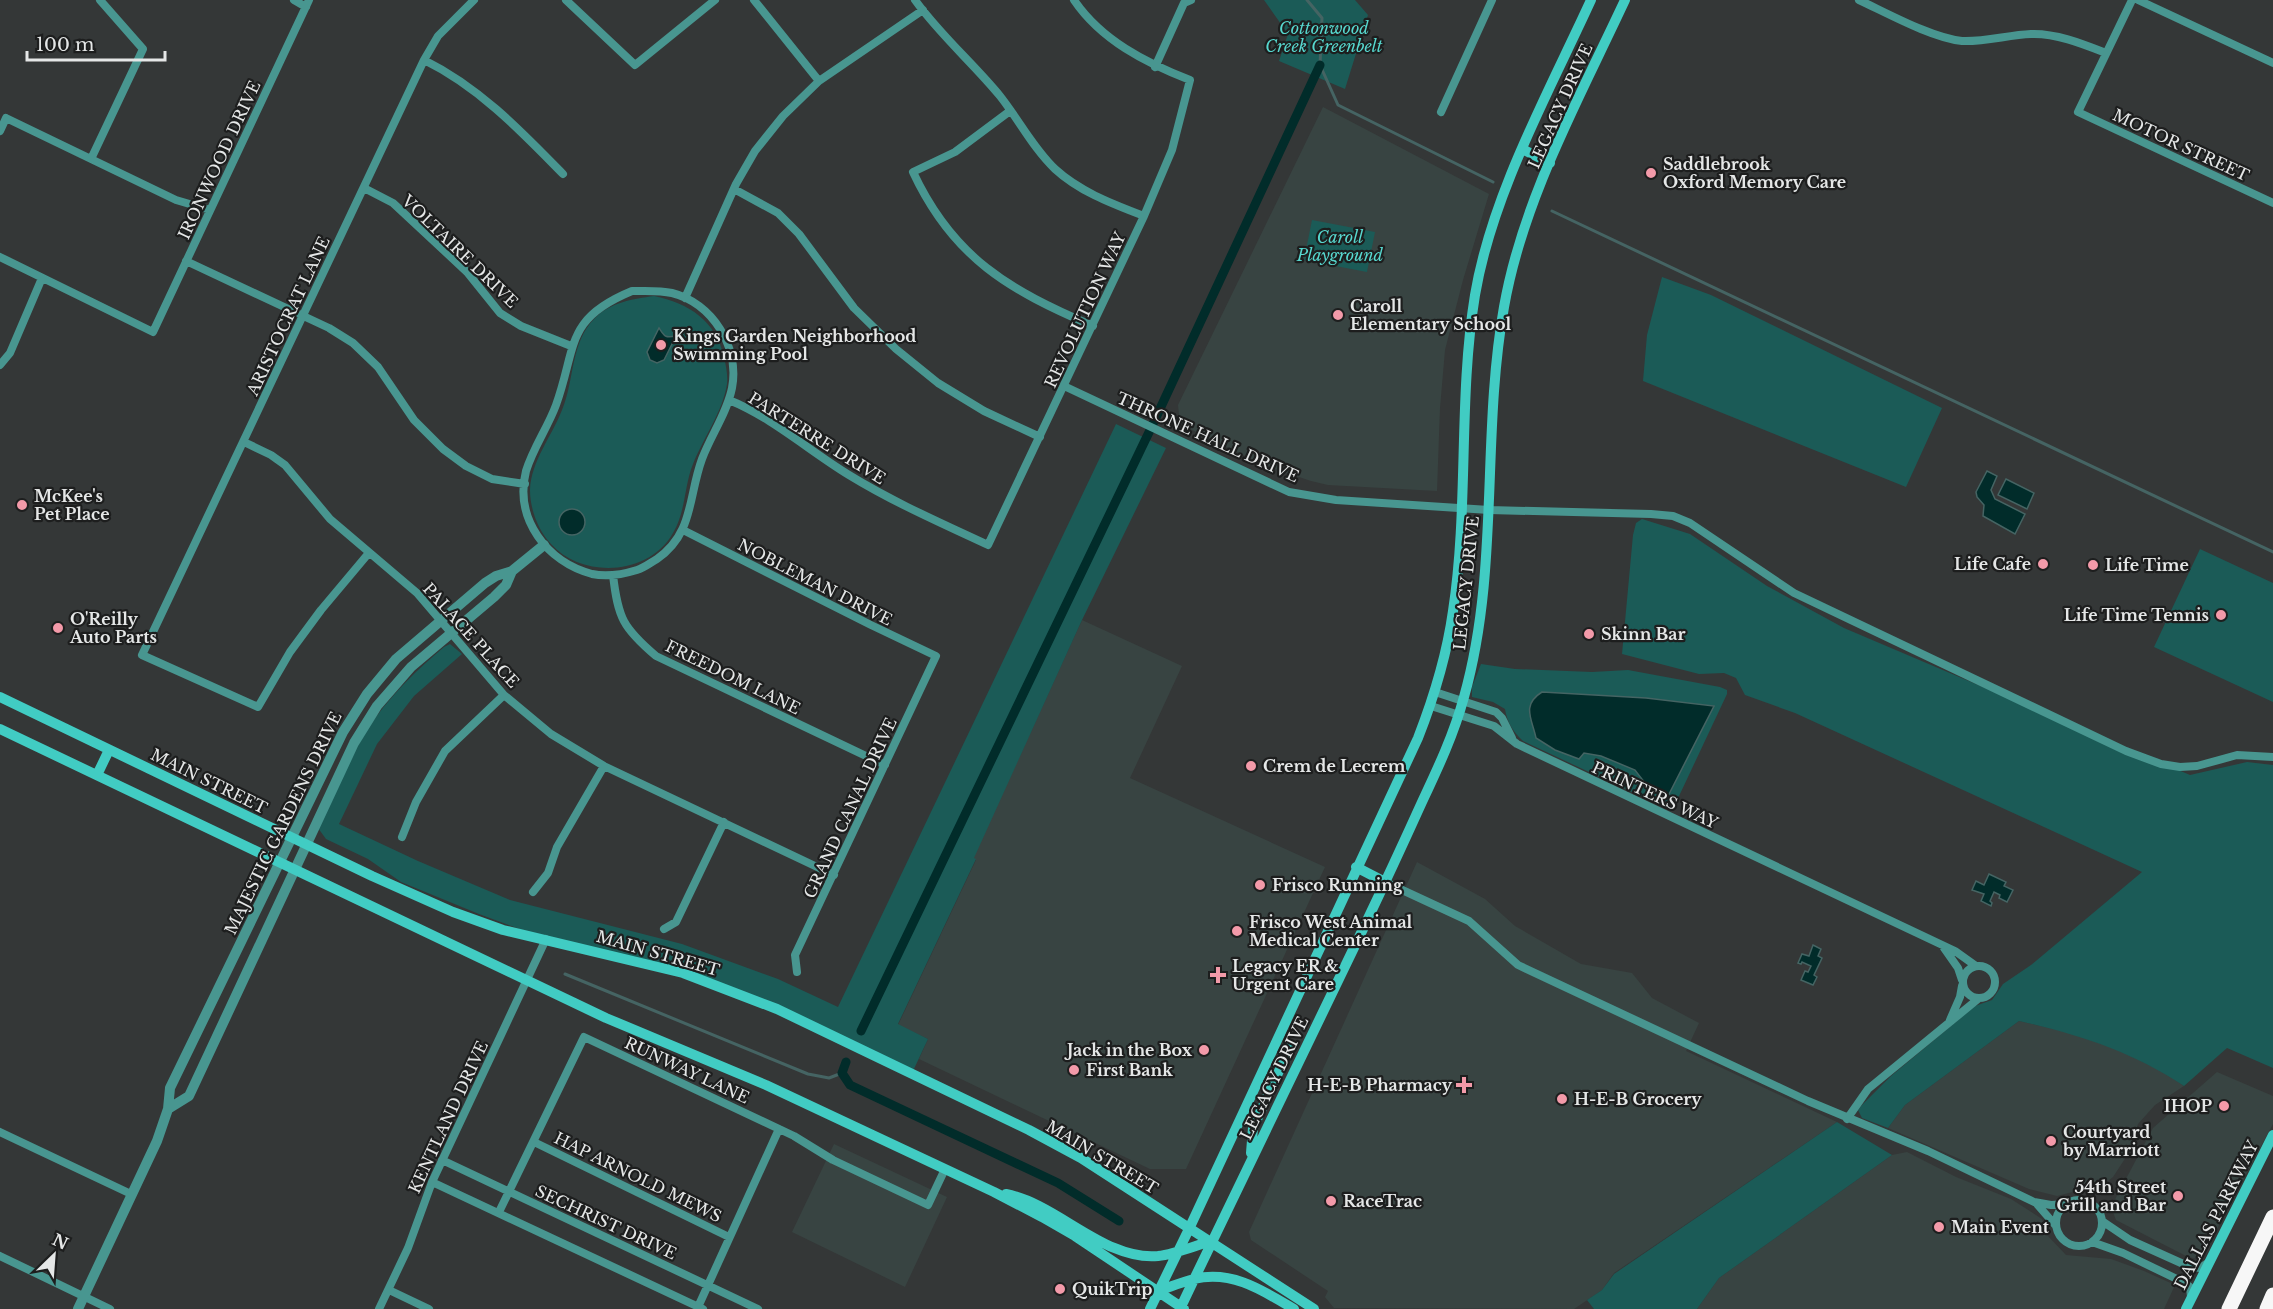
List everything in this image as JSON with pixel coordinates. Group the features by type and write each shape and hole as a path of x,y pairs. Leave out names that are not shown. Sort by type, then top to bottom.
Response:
{"highway":[{"path":"2229,1309 2273,1217"},
{"path":"2267,1309 2273,1295"}],"main road":[{"name":"LEGACY DRIVE","path":"1150,1309 1431,706 1453,612 1461,507 1467,355 1475,293 1499,208 1522,149 1591,0"},
{"name":"LEGACY DRIVE","path":"1182,1308 1211,1241 1385,882 1459,715 1479,634 1496,378 1504,311 1519,243 1550,163 1624,0"},
{"path":"1522,149 1550,163"},
{"name":"MAIN STREET","path":"0,697 306,845 453,912 503,930 683,973 777,1009 1081,1158 1314,1309"},
{"path":"0,729 606,1018 766,1084 994,1192 1069,1232 1182,1308"},
{"path":"97,775 109,750"},
{"path":"1356,867 1385,882"},
{"path":"1276,1039 1303,1053"},
{"path":"1250,1162 1252,1128 1289,1046"},
{"name":"DALLAS PARKWAY","path":"2186,1309 2273,1135"},
{"path":"994,1192 1022,1197 1102,1242 1130,1253 1159,1256 1211,1241"},
{"path":"1158,1292 1194,1279 1227,1277 1241,1280 1294,1309"}],"street":[{"path":"91,159 143,49 100,0"},
{"path":"294,0 308,3"},
{"name":"ARISTOCRAT LANE","path":"368,554 290,651 258,707 142,655 424,60 438,36 474,0"},
{"path":"566,0 635,65 715,0"},
{"path":"754,0 819,81"},
{"path":"915,0 950,43 1000,96 1036,147 1056,169 1084,189 1112,204 1144,216"},
{"path":"1074,0 1104,34 1155,67 1184,3 1191,0"},
{"path":"1441,112 1492,0"},
{"path":"1860,0 1940,35 1960,40 1981,41 2032,34 2081,43 2106,53 2132,0"},
{"path":"2138,0 2273,63"},
{"name":"IRONWOOD DRIVE","path":"42,278 153,332 308,3"},
{"path":"685,298 734,189 755,151 783,116 819,81 922,10"},
{"name":"MOTOR STREET","path":"2106,53 2078,112 2273,204"},
{"path":"424,60 452,73 476,91 563,174"},
{"name":"REVOLUTION WAY","path":"988,545 1093,326 1172,150 1190,80 1155,67"},
{"path":"1010,111 955,152 913,172 923,194 941,222 970,255 1004,281 1041,304 1093,326"},
{"path":"0,131 6,118 176,200 210,210"},
{"name":"VOLTAIRE DRIVE","path":"364,188 393,203 467,272 500,313 521,326 571,346"},
{"path":"734,189 778,213 799,234 854,309 896,349 938,383 984,411 1040,437"},
{"path":"0,257 42,278 10,353 0,365"},
{"path":"186,261 303,316 352,343 378,367 414,420 443,449 466,466 492,478 525,484"},
{"path":"632,291 659,291 685,298 705,311 728,341 734,373 729,400 702,461 683,530 677,541 664,554 644,568 613,575 597,575 582,571 554,556 529,522 526,511 526,471 556,406 571,346 581,327 591,315 614,298 632,291"},
{"name":"THRONE HALL DRIVE","path":"1064,386 1289,492 1336,500 1489,510 1673,516 1690,522 1794,593 2126,751 2161,764 2180,766 2197,766 2237,755 2273,757"},
{"name":"PARTERRE DRIVE","path":"729,400 777,425 812,453 873,490 988,545"},
{"name":"PALACE PLACE","path":"243,442 271,455 285,465 330,519 368,554 417,593 504,696 551,734 604,766 834,875"},
{"name":"NOBLEMAN DRIVE","path":"683,530 936,656"},
{"name":"MAJESTIC GARDENS DRIVE","path":"168,1109 189,1096 354,743 377,706 411,667 495,597 506,585 512,572 544,545"},
{"name":"MAJESTIC GARDENS DRIVE","path":"78,1309 157,1141 168,1109 170,1088 354,712 396,659 485,583 496,576 512,572"},
{"name":"FREEDOM LANE","path":"613,575 621,617 633,637 656,656 885,765"},
{"name":"GRAND CANAL DRIVE","path":"797,972 795,955 936,656"},
{"path":"1435,692 1498,713 1517,744"},
{"path":"402,837 416,802 445,751 504,696"},
{"name":"PRINTERS WAY","path":"1431,706 1494,726 1517,744 1955,951 1976,966"},
{"path":"533,892 548,873 557,847 604,766"},
{"path":"664,929 676,922 724,822"},
{"path":"1385,882 1469,921 1518,965 1847,1119 1928,1151 2034,1202 2051,1205 2076,1201 2088,1202 2098,1210 2102,1221 2100,1233 2092,1242 2082,1246 2069,1244 2034,1202"},
{"name":"KENTLAND DRIVE","path":"379,1309 410,1244 432,1182 546,939"},
{"path":"1943,947 1958,968 1968,995 1978,999"},
{"path":"1847,1119 1868,1089 1978,999 1990,994 1995,983 1990,971 1976,966 1967,971 1950,1021"},
{"path":"215,995 232,1004"},
{"name":"RUNWAY LANE","path":"534,1142 584,1037 799,1138 833,1160 928,1205 945,1169"},
{"path":"432,1182 700,1308 729,1237 779,1129"},
{"path":"0,1132 131,1194"},
{"path":"500,1212 534,1142"},
{"name":"HAP ARNOLD MEWS","path":"534,1142 729,1237"},
{"name":"SECHRIST DRIVE","path":"442,1160 758,1309"},
{"path":"2056,1226 2059,1213 2067,1204"},
{"path":"2102,1221 2130,1240 2190,1267 2200,1268 2209,1262"},
{"path":"2092,1242 2123,1253 2183,1281 2190,1287 2191,1298"},
{"path":"0,1256 110,1309"},
{"path":"389,1290 429,1309"}],"shaded area":[{"name":"Caroll Elementary School","path":"1323,107 1489,194 1445,350 1437,491 1328,485 1311,481 1266,466 1180,424 1178,405"},
{"name":"Kings Garden Neighborhood Swimming Pool","path":"659,328 666,336 676,336 664,360 657,363 650,360 647,352"},
{"path":"1987,471 1997,476 1991,490 1995,499 2025,514 2015,534 1983,516 1984,505 1976,492"},
{"path":"2006,479 2034,493 2027,509 1998,495"},
{"path":"572,509 581,513 585,522 581,531 572,535 563,531 559,522 563,513"},
{"path":"1082,620 1182,666 1130,778 1325,867 1186,1169 1150,1169 919,1059 928,1039 898,1025 976,860 973,858"},
{"path":"1542,692 1646,698 1714,706 1668,796 1648,787 1635,770 1601,756 1584,753 1579,759 1555,750 1536,738 1530,707"},
{"path":"1417,862 1485,899 1515,926 1581,964 1632,973 1652,998 1699,1023 1686,1051 1837,1122 1614,1273 1602,1290 1574,1309 1334,1308 1325,1297 1328,1291 1251,1240 1249,1232"},
{"path":"1989,874 2006,882 2004,886 2013,890 2007,902 1994,892 1990,901 1991,906 1981,901 1984,894 1972,890 1976,881 1984,885"},
{"path":"1813,945 1821,949 1818,956 1822,958 1814,975 1817,977 1813,985 1801,980 1805,971 1808,972 1811,966 1802,962 1798,963 1802,954 1809,956"},
{"path":"2019,1021 2068,1032 2119,1050 2164,1072 2184,1086 2155,1105 2138,1124 2128,1154 2113,1177 2104,1184 2057,1196 2029,1189 1888,1128 1905,1105"},
{"path":"2217,1072 2273,1096 2273,1124 2201,1259 2188,1257 2116,1220 2111,1207 2153,1128"},
{"path":"834,1144 947,1197 905,1287 792,1232"},
{"path":"1907,1152 1956,1177 2011,1199 2042,1219 2046,1234 2066,1255 2111,1259 2175,1285 2164,1309 1697,1309 1719,1278 1892,1155"}],"green space":[{"name":"Cottonwood Creek Greenbelt","path":"1264,0 1355,0 1368,15 1345,89 1279,61 1288,34"},
{"name":"Caroll Playground","path":"1312,220 1375,232 1367,272 1304,260"},
{"path":"1662,277 1711,295 1942,408 1906,487 1643,381 1647,335"},
{"path":"654,296 679,303 689,309 708,324 715,333 726,367 725,394 693,464 677,525 662,547 648,558 632,565 615,568 580,563 564,555 551,544 539,526 530,497 531,479 562,410 577,350 587,328 608,308 630,300"},
{"path":"1116,424 1166,448 1082,620 974,858 976,859 898,1024 928,1039 913,1071 767,1001 525,931 479,914 401,882 368,859 326,839 318,828 352,757 376,717 408,680 450,644 462,654 414,696 377,744 339,824 510,900 682,944 778,979 838,1007"},
{"path":"1642,519 1690,534 1767,586 1844,628 2190,775 2247,762 2273,765 2273,1068 2227,1048 2184,1086 2125,1054 2084,1038 2019,1021 1905,1105 1888,1128 1862,1118 1858,1110 1891,1076 1975,1006 1992,1000 2003,984 2031,965 2142,872 1795,713 1745,695 1736,678 1724,673 1699,674 1622,654 1633,535 1636,523"},
{"name":"Life Time Tennis","path":"2200,549 2273,583 2273,702 2154,647"},
{"path":"1481,664 1515,669 1592,672 1628,670 1720,687 1727,690 1727,694 1672,811 1523,741 1511,726 1505,709 1493,702 1472,697 1472,687"},
{"path":"1837,1122 1892,1155 1719,1278 1697,1309 1594,1309 1587,1300 1602,1290 1614,1274"}],"waterway":[{"path":"1307,0 1322,18 1320,65 1338,105 1493,182"},
{"path":"861,1031 1152,426 1320,65"},
{"path":"1552,211 2273,552"},
{"path":"565,974 808,1074 829,1078 842,1073"},
{"path":"846,1062 842,1073 850,1085 1058,1183 1119,1221"}],"place":[{"name":"Saddlebrook Oxford Memory Care","path":"1651,173"},
{"name":"Caroll Elementary School","path":"1338,315"},
{"name":"Kings Garden Neighborhood Swimming Pool","path":"661,345"},
{"name":"McKee's Pet Place","path":"22,505"},
{"name":"Life Cafe","path":"2043,564"},
{"name":"Life Time","path":"2093,565"},
{"name":"Life Time Tennis","path":"2221,615"},
{"name":"O'Reilly Auto Parts","path":"58,628"},
{"name":"Skinn Bar","path":"1589,634"},
{"name":"Crem de Lecrem","path":"1251,766"},
{"name":"Frisco Running","path":"1260,885"},
{"name":"Frisco West Animal Medical Center","path":"1237,931"},
{"name":"Legacy ER & Urgent Care","path":"1218,975"},
{"name":"Jack in the Box","path":"1204,1050"},
{"name":"First Bank","path":"1074,1070"},
{"name":"H-E-B Pharmacy","path":"1464,1085"},
{"name":"H-E-B Grocery","path":"1562,1099"},
{"name":"IHOP","path":"2224,1106"},
{"name":"Courtyard by Marriott","path":"2051,1141"},
{"name":"54th Street Grill and Bar","path":"2178,1196"},
{"name":"RaceTrac","path":"1331,1201"},
{"name":"Main Event","path":"1939,1227"},
{"name":"QuikTrip","path":"1060,1289"}]}
